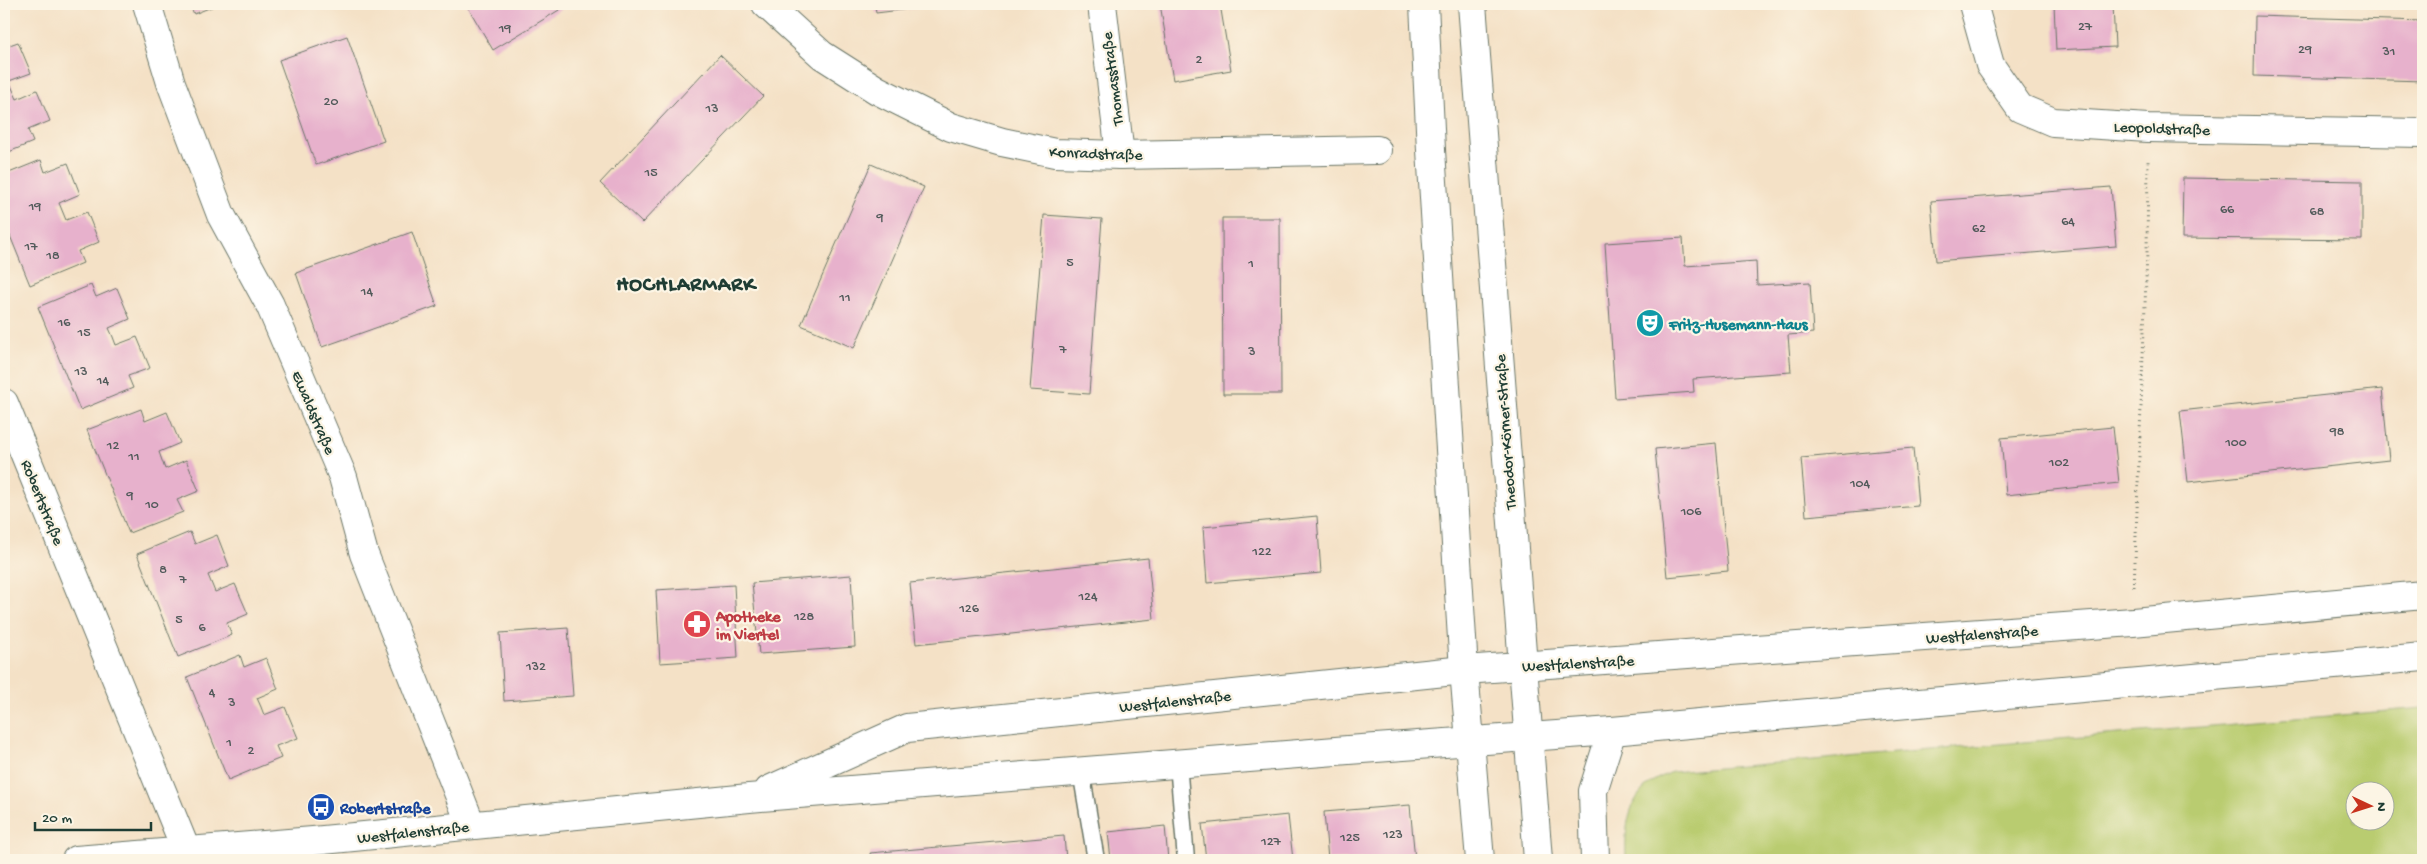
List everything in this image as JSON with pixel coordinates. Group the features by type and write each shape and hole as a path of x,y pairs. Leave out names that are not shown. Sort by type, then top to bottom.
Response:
{"street":[{"name":"Ewaldstraße","path":"147,4 172,83 221,215 270,305 339,469 364,554 471,825"},
{"name":"Konradstraße","path":"766,4 822,55 877,90 951,127 1002,142 1056,154 1120,155 1377,150"},
{"name":"Thomasstraße","path":"1102,4 1120,155"},
{"path":"1424,4 1431,150 1464,670 1480,860"},
{"name":"Theodor-Körner-Straße","path":"1472,4 1521,665 1538,860"},
{"name":"Leopoldstraße","path":"1973,4 1990,65 2020,108 2053,122 2148,128 2423,133"},
{"name":"Robertstraße","path":"4,403 188,855"},
{"name":"Westfalenstraße","path":"749,798 906,728 1521,665 2133,622 2423,595"},
{"name":"Westfalenstraße","path":"76,860 188,855 749,798 1178,763 1612,731 2423,657"},
{"path":"1594,860 1593,791 1612,731"}],"lane":[{"path":"1178,763 1186,860"},
{"path":"1081,771 1096,860"}],"path":[{"path":"2133,622 2147,252 2148,128"}],"green space":[{"path":"2423,708 2423,860 1626,860 1628,820 1631,810 1641,792 1656,779 1672,772"}],"building":[{"path":"189,4 219,4 194,14"},
{"path":"466,4 569,4 493,50"},
{"path":"875,4 942,4 942,5 876,13"},
{"path":"1160,4 1220,4 1231,70 1173,80"},
{"path":"2054,4 2113,4 2115,47 2056,50"},
{"path":"2255,16 2423,21 2423,81 2254,76"},
{"path":"347,36 384,141 316,165 279,60"},
{"path":"18,42 31,73 9,81 17,99 37,90 50,121 28,130 33,142 4,154 4,47"},
{"path":"720,55 763,96 642,223 600,183"},
{"path":"41,160 45,172 68,163 80,194 59,203 66,220 87,212 99,242 78,251 83,263 30,285 4,221 4,175"},
{"path":"871,164 924,187 854,348 801,325"},
{"path":"2183,178 2362,181 2362,240 2182,238"},
{"path":"2111,187 2116,246 1936,261 1931,201"},
{"path":"1044,215 1102,219 1089,394 1030,390"},
{"path":"1222,218 1280,218 1281,394 1223,394"},
{"path":"412,232 437,306 322,347 296,273"},
{"path":"1683,238 1685,266 1756,261 1757,285 1810,282 1813,333 1788,335 1791,372 1693,379 1694,392 1615,398 1605,243"},
{"path":"91,285 96,297 117,288 130,319 109,328 116,345 137,337 150,368 128,376 133,388 80,410 38,307"},
{"path":"2382,389 2389,460 2188,482 2180,411"},
{"path":"141,409 145,421 167,412 180,443 159,452 165,469 186,460 199,491 177,500 183,512 129,533 87,430"},
{"path":"2113,427 2119,483 2006,495 2001,438"},
{"path":"1716,443 1728,571 1667,577 1655,449"},
{"path":"1913,448 1918,506 1806,516 1801,458"},
{"path":"1317,516 1321,573 1207,583 1203,527"},
{"path":"190,532 195,544 217,535 229,566 208,575 215,592 235,584 248,614 227,623 232,635 178,657 137,554"},
{"path":"1148,558 1154,619 916,644 910,583"},
{"path":"851,575 855,647 759,654 752,583"},
{"name":"Apotheke im Viertel","path":"734,585 738,658 660,663 656,590"},
{"path":"568,628 573,696 504,701 500,633"},
{"path":"240,655 244,667 266,658 278,689 257,698 264,715 285,707 298,738 276,746 281,758 228,780 187,677"},
{"path":"1410,805 1415,860 1394,860 1394,858 1328,860 1324,812"},
{"path":"1288,815 1293,860 1206,860 1202,824"},
{"path":"1165,826 1168,860 1111,860 1108,832"},
{"path":"1064,836 1066,860 871,860 870,853"}],"place":[{"name":"Fritz-Husemann-Haus","path":"1650,323"},
{"name":"Apotheke im Viertel","path":"697,624"},
{"name":"Robertstraße","path":"321,807"}],"district":[{"name":"HOCHLARMARK","path":"686,283"}]}
